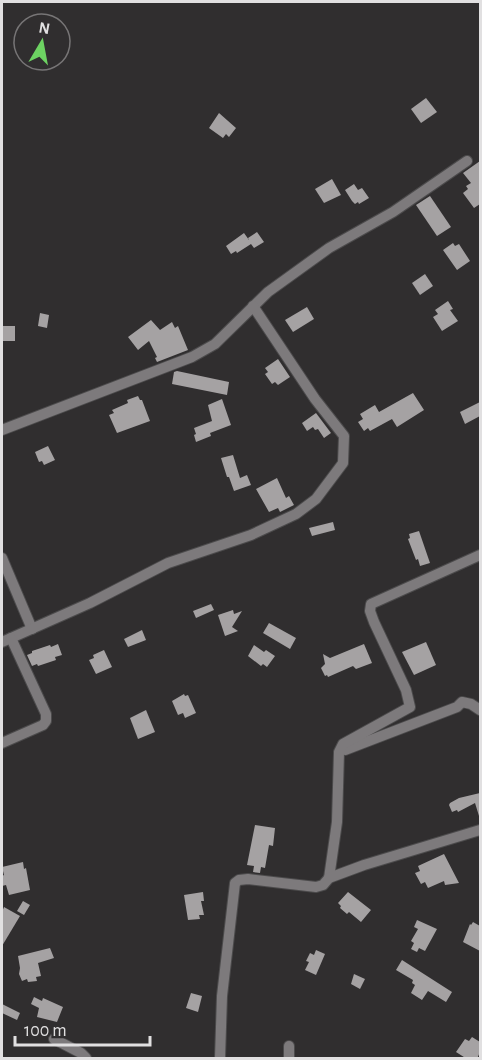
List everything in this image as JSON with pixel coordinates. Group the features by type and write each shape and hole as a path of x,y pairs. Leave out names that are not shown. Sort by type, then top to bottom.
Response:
{"street":[{"path":"2,430 192,357 215,344 268,292 329,248 393,212 467,161"},
{"path":"2,743 43,725 46,721 46,714 6,640 99,598 168,563 251,535 297,514 316,500 343,463 344,436 315,399 253,306"},
{"path":"329,878 337,822 339,752 343,744 410,707 406,690 374,622 370,611 371,604 480,555"},
{"path":"2,558 32,629"},
{"path":"339,752 457,707 462,702 471,704 480,710"},
{"path":"220,1059 222,996 235,883 249,879 316,887 323,885 329,878 364,865 480,830"},
{"path":"54,1039 81,1053 86,1059"},
{"path":"289,1046 289,1059"}],"building":[{"path":"426,98 437,112 421,123 411,109"},
{"path":"219,113 236,128 229,137 226,134 223,138 209,128"},
{"path":"480,161 480,204 474,208 463,193 468,189 466,186 471,183 463,173"},
{"path":"332,179 341,195 324,203 315,189"},
{"path":"354,184 358,190 362,188 369,198 359,204 352,201 345,190"},
{"path":"430,196 451,227 437,236 416,205"},
{"path":"257,232 264,242 254,248 251,244 231,254 226,246 244,233 249,240 248,238"},
{"path":"453,243 455,246 459,244 470,261 457,270 443,250"},
{"path":"425,274 433,286 420,295 412,283"},
{"path":"448,301 453,309 450,310 458,321 442,331 433,317 438,314 435,310"},
{"path":"307,307 314,319 293,332 285,320"},
{"path":"40,313 49,315 47,328 38,326"},
{"path":"151,320 160,330 172,322 175,328 178,326 188,350 157,362 149,341 138,350 128,337"},
{"path":"2,326 15,326 15,341 2,341"},
{"path":"278,359 290,377 278,385 275,382 272,384 265,374 268,372 265,368"},
{"path":"174,372 229,382 227,395 172,384"},
{"path":"413,393 424,410 397,427 392,419 370,431 368,428 364,431 358,422 363,419 360,414 375,405 379,412"},
{"path":"138,396 142,400 150,421 117,433 109,415 114,413 112,410 128,403 127,400"},
{"path":"222,399 231,425 210,433 211,436 196,442 194,428 212,421 208,405"},
{"path":"480,402 480,416 465,424 460,412"},
{"path":"316,413 331,433 324,438 318,429 315,430 313,427 307,431 302,423"},
{"path":"48,446 55,460 44,465 42,461 39,462 35,452"},
{"path":"233,455 240,478 247,475 251,485 234,491 221,458"},
{"path":"277,478 286,498 289,496 294,505 280,512 278,508 269,512 256,489"},
{"path":"333,522 335,530 312,536 309,528"},
{"path":"419,531 430,563 420,566 408,539 409,534"},
{"path":"211,604 214,610 196,618 193,611"},
{"path":"233,610 234,614 242,611 232,627 238,631 225,636 218,615"},
{"path":"269,623 296,638 290,649 263,633"},
{"path":"142,630 146,640 128,647 124,639"},
{"path":"426,642 436,665 414,675 402,652"},
{"path":"58,644 62,655 55,657 56,660 32,666 27,655 32,651"},
{"path":"364,644 372,663 356,669 353,666 328,677 325,676 321,668 325,664 323,654 330,658"},
{"path":"254,645 275,656 267,667 263,664 261,666 248,656"},
{"path":"104,650 112,667 96,674 89,660 94,658 93,655"},
{"path":"184,694 188,695 196,713 185,718 183,713 178,715 172,701"},
{"path":"146,710 155,732 138,739 130,718"},
{"path":"480,793 480,816 475,803 458,812 457,810 452,812 450,803 459,798"},
{"path":"255,825 275,828 273,846 269,845 265,868 261,867 260,873 253,872 254,866 247,865"},
{"path":"444,854 459,883 445,885 444,881 428,888 425,882 421,884 415,873 420,871 418,866"},
{"path":"23,862 30,890 9,895 6,885 2,886 4,875 2,867"},
{"path":"203,892 204,901 201,901 204,915 199,915 200,919 188,920 184,895"},
{"path":"348,892 371,910 361,922 340,908 338,903"},
{"path":"23,901 30,905 24,915 17,911"},
{"path":"4,907 20,916 2,946 2,912"},
{"path":"417,920 437,929 425,951 419,948 417,952 411,949 414,943 411,941 418,929 414,927"},
{"path":"473,922 480,926 480,951 463,942"},
{"path":"50,948 54,958 38,963 41,976 36,977 37,981 28,982 27,979 22,981 19,974 18,956"},
{"path":"316,950 325,954 316,975 305,970 310,953 314,955"},
{"path":"402,960 452,992 446,1002 428,991 422,1000 411,993 415,985 412,983 413,980 396,970"},
{"path":"354,974 365,979 360,989 351,984"},
{"path":"191,993 202,996 198,1012 186,1008"},
{"path":"34,997 42,1001 43,998 63,1007 57,1022 37,1017 39,1008 31,1004"},
{"path":"2,1004 20,1013 17,1020 2,1013"},
{"path":"472,1037 480,1042 480,1052 477,1059 467,1059 456,1052 465,1039 469,1041"}]}
